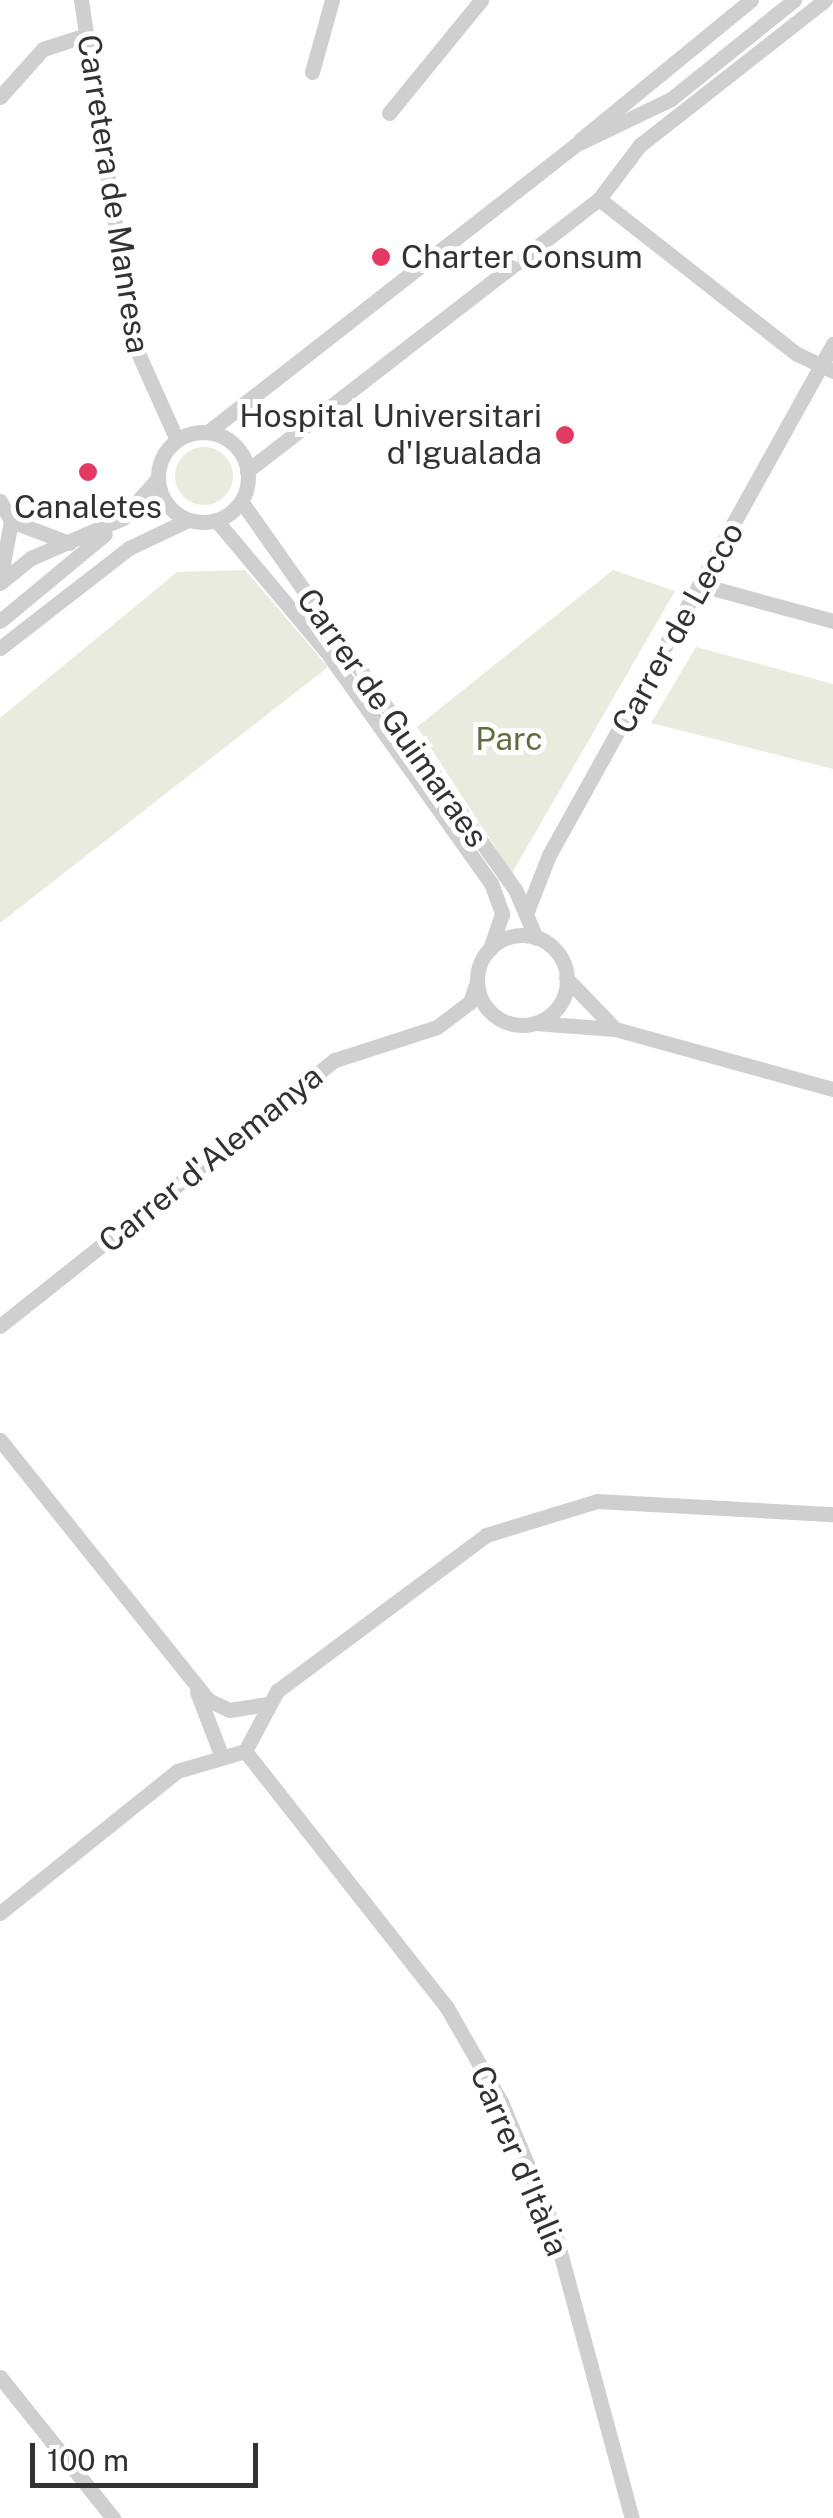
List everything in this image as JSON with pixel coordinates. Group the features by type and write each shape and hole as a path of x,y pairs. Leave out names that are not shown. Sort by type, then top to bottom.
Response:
{"street":[{"name":"Carretera de Manresa","path":"81,0 132,342 177,440"},
{"path":"312,72 332,0"},
{"path":"389,112 481,0"},
{"path":"0,620 123,518 158,478 177,440 208,432 575,145 751,0"},
{"path":"575,145 603,135 670,99 794,0"},
{"path":"247,470 599,199 640,145 825,0"},
{"path":"0,97 43,49 86,35"},
{"path":"43,49 90,66"},
{"path":"599,199 827,369"},
{"name":"Carrer de Lecco","path":"526,914 546,859 827,369 833,344"},
{"path":"0,648 129,548 188,520 216,520 241,501 247,470 231,442 208,432"},
{"path":"158,478 164,501 188,520"},
{"path":"0,501 10,521 0,582"},
{"name":"Carrer de Guimaraes","path":"241,501 526,914 536,938"},
{"path":"0,582 31,558 72,544 123,518"},
{"name":"Carrer de Guimaraes","path":"216,520 326,650 490,883 502,914 490,949"},
{"path":"10,521 72,544"},
{"path":"704,586 833,620"},
{"path":"535,1023 561,1002 566,978 560,956 536,938 490,949 477,982 499,1019 535,1023 615,1029 833,1089"},
{"path":"566,978 615,1029"},
{"name":"Carrer d'Alemanya","path":"0,1326 335,1060 446,1022 477,982"},
{"path":"0,1440 193,1684 230,1710 268,1704"},
{"path":"1,1909 177,1771 245,1751 268,1704 447,1556 520,1520 597,1501 664,1498 833,1514"},
{"path":"193,1684 222,1757"},
{"name":"Carrer d'Itàlia","path":"245,1751 446,2006 500,2102 553,2226 632,2518"},
{"path":"0,2377 112,2518"}],"green space":[{"path":"204,447 224,456 233,476 224,496 204,505 184,496 175,476 184,456"},
{"path":"245,570 328,667 0,923 0,718 177,572"},
{"name":"Parc","path":"613,570 675,591 512,873 417,727"},
{"path":"696,647 833,684 833,769 651,723"}],"place":[{"name":"Charter Consum","path":"381,257"},
{"name":"Hospital Universitari d'Igualada","path":"565,435"},
{"name":"Canaletes","path":"88,472"}]}
